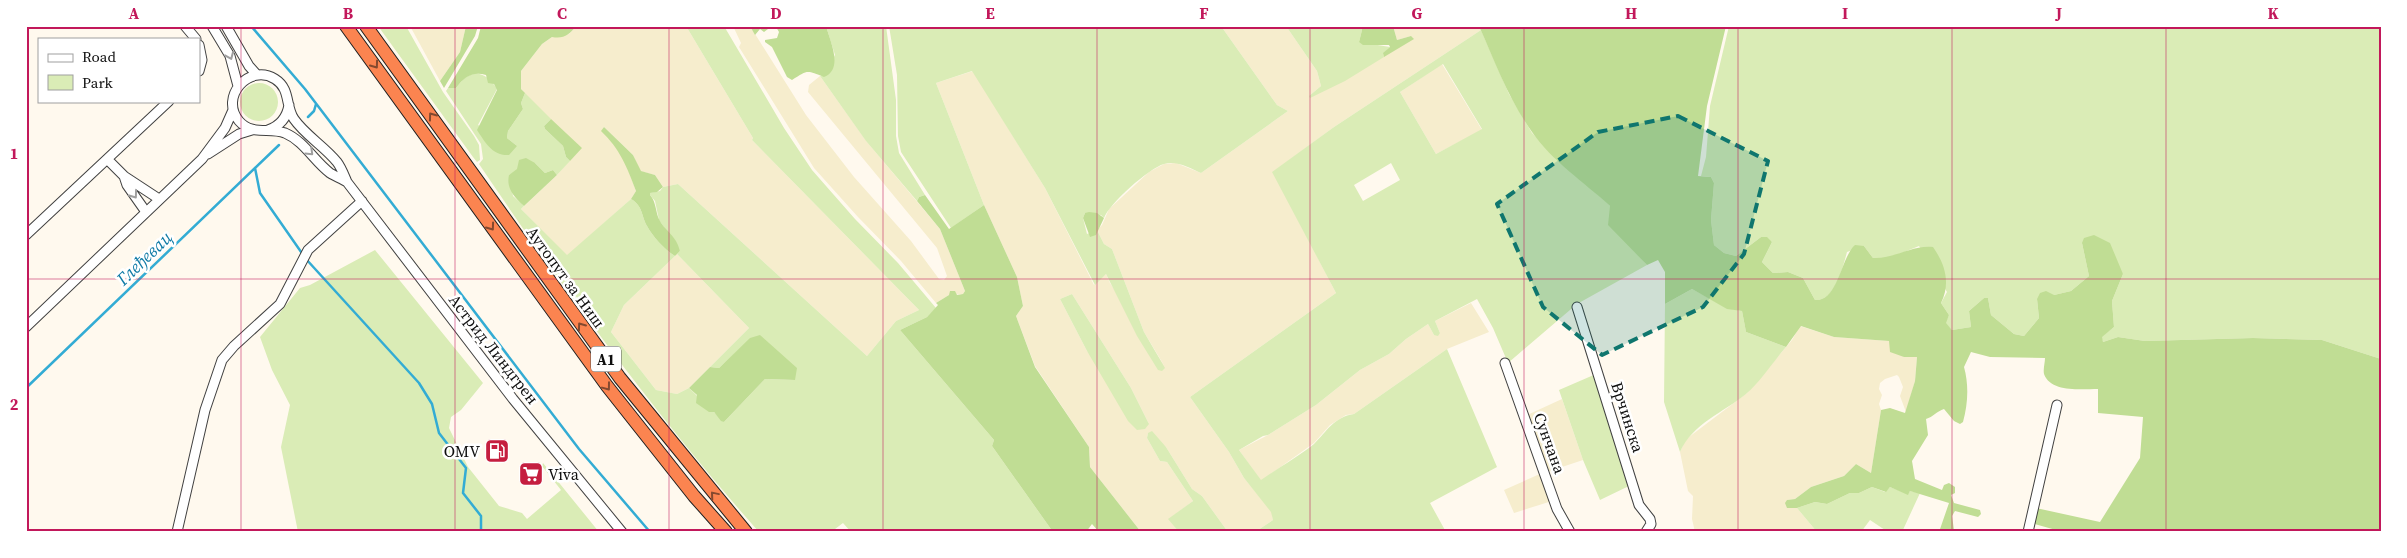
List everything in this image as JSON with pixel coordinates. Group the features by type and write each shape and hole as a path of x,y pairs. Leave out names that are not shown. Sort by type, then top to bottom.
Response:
{"highway":[{"name":"Аутопут за Ниш","path":"346,26 446,163 542,300 612,393 726,532"},
{"name":"Аутопут за Ниш","path":"366,26 620,378 746,532"}],"street":[{"path":"185,26 195,38"},
{"path":"212,26 230,56 238,86"},
{"path":"26,327 202,158 225,128 233,110 233,98 238,86 250,77 257,75 249,66 226,26"},
{"path":"200,50 202,60 200,67"},
{"name":"Астрид Линдгрен","path":"257,75 268,76 282,84 287,94 293,117 338,163 347,182 519,406 622,532"},
{"path":"26,235 168,102"},
{"path":"268,130 281,123 289,105"},
{"path":"233,110 240,122 252,130"},
{"path":"202,158 238,134 252,130"},
{"name":"Астрид Линдгрен","path":"252,130 268,130 290,136 330,172 347,182"},
{"path":"108,160 124,176 159,199"},
{"path":"124,176 127,185 146,212"},
{"path":"177,532 205,410 218,367 228,352 280,304 308,250 362,201"},
{"name":"Врчинска","path":"1577,307 1639,505 1650,519 1651,524 1646,532"},
{"name":"Сунчана","path":"1505,363 1557,508 1570,532"},
{"path":"2028,532 2057,405"}],"highlighted area":[{"path":"1678,116 1768,161 1744,254 1703,307 1602,355 1543,307 1497,204 1598,132"}],"shaded area":[{"path":"410,26 466,26 460,52 440,81"},
{"path":"576,26 686,26 753,138 752,140 919,310 896,321 867,356 678,184 663,187 655,175 640,171 633,155 604,127 602,131 613,142 625,161 636,191 631,199 567,256 521,209 557,175 581,148 532,102 521,89 520,80 521,71 542,44 552,37 569,34"},
{"path":"733,26 750,26 806,115 854,177 911,241 939,279 944,280 947,276 937,248 808,92 809,85 820,76 867,142 940,229 965,291 963,294 949,295 936,303 901,261 814,168 739,47 741,43"},
{"path":"1221,26 1286,26 1317,71 1321,86 1309,96 1411,36 1397,40 1393,26 1479,26 1481,30 1334,127 1273,172 1336,293 1190,397 1229,452 1244,478 1272,512 1273,520 1255,532 1228,532 1202,496 1192,489 1166,447 1148,433 1147,438 1160,461 1167,462 1193,501 1169,519 1179,532 1141,532 1090,467 1089,447 1035,366 1016,316 1023,306 1017,277 984,205 936,83 973,71 1045,188 1094,285 1106,274 1165,367 1144,332 1112,249 1104,244 1097,230 1102,225 1109,209 1149,172 1164,164 1176,163 1201,173 1288,111 1277,105","holes":["1072,294 1131,388 1149,424 1087,351 1060,299"]},
{"path":"1442,64 1482,130 1436,154 1400,92"},
{"path":"677,254 749,328 689,388 677,394 656,390 611,332 624,305"},
{"path":"1471,303 1489,332 1447,349 1354,414 1346,415 1330,425 1314,443 1261,481 1239,450 1268,435 1316,405 1360,370 1389,354 1406,339 1428,324 1434,335 1440,333 1435,321"},
{"path":"1800,326 1834,337 1889,341 1904,357 1917,357 1915,381 1906,412 1900,396 1903,387 1899,377 1897,375 1885,379 1880,383 1879,389 1882,395 1879,404 1881,410 1871,473 1856,464 1844,476 1811,487 1795,499 1787,500 1787,508 1797,508 1817,532 1695,532 1692,519 1693,496 1688,491 1680,452 1685,440 1747,393 1792,340"},
{"path":"1562,399 1583,460 1547,472 1525,416"},
{"path":"1542,473 1552,501 1514,513 1504,490"}],"green space":[{"path":"378,26 406,26 443,92 479,145 480,160 477,162 473,157"},
{"path":"466,26 478,26 475,36 444,88 440,81 460,52"},
{"path":"481,26 576,26 566,36 552,37 542,44 521,71 521,89 525,93 521,103 523,109 508,131 507,138 517,146 509,155 503,155 494,151 477,130 497,90 494,84 488,83 486,75 473,74 462,81 456,88 448,88 478,38"},
{"path":"686,26 724,26 784,128 812,170 855,219 898,263 936,308 927,317 900,330 994,440 992,446 1053,532 851,532 843,523 831,532 759,532 684,444 578,306 479,164 483,159 481,144 446,91 448,88 456,88 467,77 477,74 482,75 488,78 497,89 478,125 517,146 507,138 508,131 523,109 521,103 525,93 551,119 544,126 545,129 563,146 566,157 570,161 557,175 553,170 545,173 535,163 509,175 513,196 524,206 521,209 567,255 631,199 640,208 652,234 675,256 624,305 611,332 656,390 677,394 689,388 724,422 765,379 795,380 750,339 719,368 710,367 749,328 677,254 680,251 659,220 655,201 650,195 650,193 660,191 663,187 678,184 867,356 896,321 919,310 752,140 753,138"},
{"path":"750,26 772,26 764,32 760,29 755,35"},
{"path":"772,26 826,26 834,54 833,68 830,73 824,77 807,72 792,80 787,77 772,47 765,42 765,40 777,38 779,32 776,27"},
{"path":"826,26 886,26 896,100 896,136 899,153 925,195 919,197 917,201 866,141 820,76 824,76 835,55"},
{"path":"889,26 1221,26 1277,105 1288,111 1201,173 1178,164 1164,164 1149,172 1130,187 1113,204 1104,218 1101,215 1085,213 1083,218 1087,234 1097,230 1104,244 1112,249 1144,332 1165,368 1162,371 1158,370 1137,336 1106,274 1095,285 1045,188 972,71 936,83 984,205 951,228 901,152 898,136 897,75"},
{"path":"1286,26 1361,26 1359,42 1390,47 1383,54 1384,57 1345,81 1310,98 1309,96 1321,86 1317,71"},
{"path":"1361,26 1393,26 1397,40 1411,36 1414,39 1384,57 1383,53 1390,47 1389,45 1363,45 1359,42"},
{"path":"1479,26 1726,26 1707,106 1698,176 1711,177 1714,183 1711,220 1714,245 1724,253 1736,256 1761,237 1767,237 1772,242 1762,262 1773,273 1788,272 1803,278 1815,300 1823,299 1829,294 1850,251 1855,245 1864,246 1873,258 1881,258 1917,248 1933,247 1941,260 1945,274 1946,288 1941,303 1949,315 1946,323 1952,330 1971,327 1969,311 1984,298 1988,298 1991,315 2014,334 2024,336 2039,318 2037,299 2040,293 2046,291 2054,295 2071,291 2089,276 2082,243 2084,238 2094,235 2110,243 2123,274 2112,301 2114,327 2102,337 2103,342 2118,337 2145,341 2253,338 2322,340 2381,359 2381,532 2063,532 2031,523 2036,508 2100,522 2140,458 2143,417 2098,413 2098,389 2068,389 2053,384 2044,374 2045,358 1990,357 1971,352 1964,367 1967,394 1963,422 1960,424 1954,421 1944,409 1926,419 1928,435 1912,461 1915,479 1942,490 1944,485 1949,483 1955,487 1955,493 1951,495 1954,503 1980,510 1981,514 1978,517 1955,511 1952,516 1956,532 1939,532 1949,503 1910,491 1908,495 1890,487 1886,492 1872,487 1859,493 1850,493 1827,504 1815,502 1797,508 1787,508 1785,503 1787,500 1795,499 1811,487 1844,476 1856,464 1871,473 1881,410 1890,408 1905,413 1915,381 1917,357 1904,357 1890,352 1889,341 1834,337 1801,326 1786,347 1746,332 1742,311 1727,309 1692,289 1665,304 1665,272 1658,260 1647,265 1608,225 1610,206 1540,143 1509,94"},
{"path":"1729,26 2381,26 2381,359 2322,340 2253,338 2145,341 2118,337 2103,342 2101,337 2114,327 2112,301 2123,274 2082,243 2089,276 2071,291 2037,299 2039,318 2024,336 2014,334 1991,315 1988,298 1984,298 1969,311 1971,327 1952,330 1945,323 1949,315 1941,303 1947,292 1919,246 1887,259 1873,258 1864,246 1847,252 1833,289 1822,299 1815,300 1803,278 1788,272 1773,273 1762,262 1772,242 1761,237 1736,256 1724,253 1714,245 1711,220 1714,183 1711,177 1701,176 1706,157 1710,106"},
{"path":"1481,30 1509,94 1532,133 1610,206 1632,248 1647,265 1577,304 1508,363 1493,328 1477,299 1435,321 1440,333 1438,336 1434,335 1428,324 1406,339 1389,354 1360,370 1316,405 1268,435 1239,450 1261,480 1314,444 1336,421 1354,414 1447,349 1497,467 1430,503 1446,532 1255,532 1273,520 1271,512 1244,478 1229,452 1190,397 1336,293 1272,172 1334,127","holes":["1443,64 1482,129 1436,154 1400,92","1391,163 1400,180 1363,201 1354,185"]},
{"path":"259,83 273,88 278,102 273,116 259,121 245,116 240,102 245,88"},
{"path":"551,119 582,148 570,161 566,157 563,146 545,129 544,126"},
{"path":"604,127 633,155 641,171 655,175 663,187 657,192 650,193 650,195 654,201 660,221 678,246 680,251 675,256 652,234 640,208 631,199 636,191 622,159 601,131"},
{"path":"526,158 535,163 545,173 553,170 557,175 524,206 512,192 508,180 509,175 517,169 519,160"},
{"path":"925,195 949,229 984,205 1017,277 1023,306 1016,316 1035,367 1089,447 1090,467 1141,532 1099,532 1092,524 1086,532 1053,532 992,446 994,440 900,330 927,317 938,305 936,303 949,295 950,291 955,291 957,295 963,294 965,291 940,229 917,201 919,197"},
{"path":"1085,213 1097,213 1104,218 1096,235 1090,237 1083,218"},
{"path":"375,250 483,383 461,410 451,417 449,428 468,467 499,506 522,513 527,519 561,490 542,466 543,463 599,532 298,532 281,447 290,405 272,370 260,337 300,288 310,285"},
{"path":"1692,289 1727,308 1742,311 1746,332 1786,347 1746,394 1700,426 1685,442 1680,452 1664,402 1665,304"},
{"path":"1072,294 1131,388 1149,424 1145,429 1137,430 1128,421 1087,351 1060,299"},
{"path":"760,335 797,368 795,380 765,379 724,422 721,421 714,412 709,412 696,403 697,395 689,388 710,367 719,368 750,338"},
{"path":"1596,374 1631,485 1600,500 1583,460 1559,390"},
{"path":"1152,431 1166,447 1192,489 1202,496 1228,532 1179,532 1168,519 1193,501 1167,462 1160,461 1147,438 1148,433"},
{"path":"1872,487 1885,492 1890,487 1908,494 1910,491 1920,493 1902,532 1888,532 1870,520 1861,532 1817,532 1797,508 1815,502 1827,504 1850,493 1859,493"}],"waterway":[{"path":"251,26 305,89 579,449 650,532"},
{"name":"Глеђевац","path":"308,117 314,111 316,104"},
{"name":"Глеђевац","path":"26,388 279,145"},
{"path":"255,168 260,193 306,259 419,383 432,404 439,433 466,468 463,493 481,516 481,532"}],"place":[{"name":"OMV","path":"497,451"},
{"name":"Viva","path":"531,474"}]}
